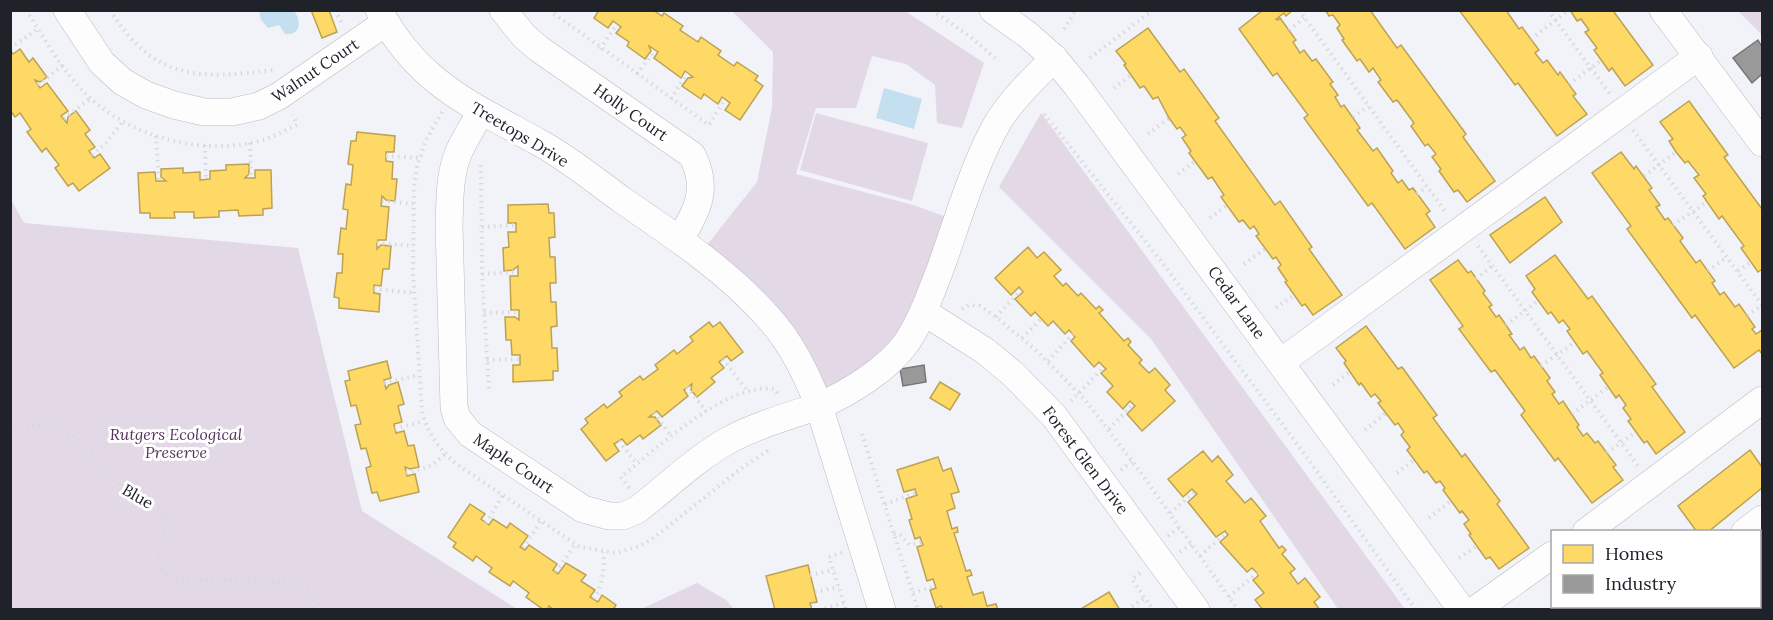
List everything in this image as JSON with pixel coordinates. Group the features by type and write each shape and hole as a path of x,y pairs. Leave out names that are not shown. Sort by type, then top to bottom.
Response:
{"street":[{"name":"Walnut Court","path":"67,10 102,63 123,82 164,102 204,111 232,112 259,106 285,93 382,16"},
{"name":"Holly Court","path":"503,10 524,36 539,49 692,155 699,169 701,185 693,218 680,240"},
{"name":"Cedar Lane","path":"993,10 1028,35 1054,58 1077,86 1462,609"},
{"path":"1663,10 1762,143"},
{"name":"Treetops Drive","path":"382,16 409,56 437,82 481,112 542,144 680,240 741,290 768,316 791,347 806,372 819,406"},
{"path":"1281,362 1699,56"},
{"path":"882,609 819,406 840,397 861,383 906,344 924,312 993,130 1008,105 1054,58"},
{"name":"Maple Court","path":"481,112 459,153 453,170 450,195 454,392 457,418 470,434 583,509 609,516 623,516 643,505 710,452 729,440 749,430 819,406"},
{"name":"Forest Glen Drive","path":"924,312 985,351 1013,374 1054,416 1196,609"},
{"path":"1587,530 1762,400"},
{"path":"1746,530 1762,519"},
{"path":"1475,609 1551,556"}],"path":[{"path":"110,10 124,32 137,45 151,57 167,66 206,75 276,70 297,125"},
{"path":"549,10 600,49 709,125 725,99"},
{"path":"932,10 972,38 995,58"},
{"path":"1064,29 1076,10"},
{"path":"1142,10 1146,16"},
{"path":"1090,58 1153,10"},
{"path":"1299,10 1451,219"},
{"path":"1548,10 1614,99"},
{"path":"1531,39 1569,10"},
{"path":"1289,30 1304,18"},
{"path":"600,49 617,24"},
{"path":"10,48 39,29"},
{"path":"637,74 655,50"},
{"path":"1569,84 1602,60"},
{"path":"38,85 63,65"},
{"path":"671,99 687,73"},
{"path":"1114,88 1131,75"},
{"path":"64,119 90,98"},
{"path":"1353,117 1368,106"},
{"path":"441,112 426,140 415,177 413,246 419,375 424,421 445,453 575,544 616,553 629,550 652,539 743,467 775,447"},
{"path":"1044,114 1161,261 1416,609"},
{"path":"1148,134 1169,118"},
{"path":"92,155 106,143 123,121"},
{"path":"1629,124 1762,304 1747,316"},
{"path":"156,136 159,181"},
{"path":"250,142 251,178"},
{"path":"205,145 206,180"},
{"path":"1644,176 1677,152"},
{"path":"386,156 419,158"},
{"path":"480,160 482,274 489,391"},
{"path":"1178,174 1195,161"},
{"path":"1417,194 1427,187"},
{"path":"382,201 413,204"},
{"path":"1673,225 1707,202"},
{"path":"1210,218 1227,205"},
{"path":"482,227 516,225"},
{"path":"377,243 413,246"},
{"path":"1476,243 1642,472"},
{"path":"1244,264 1265,249"},
{"path":"1708,271 1727,257"},
{"path":"1738,271 1751,262"},
{"path":"1476,279 1492,266"},
{"path":"482,274 518,272"},
{"path":"374,288 414,293"},
{"path":"996,317 1021,290"},
{"path":"1276,308 1294,295"},
{"path":"1506,325 1539,300"},
{"path":"957,313 969,306 980,306 1022,338 1079,393 1109,429 1238,609"},
{"path":"484,313 519,312"},
{"path":"1022,338 1041,319"},
{"path":"1047,361 1072,334"},
{"path":"1541,366 1575,342"},
{"path":"487,360 520,359"},
{"path":"723,359 748,392"},
{"path":"1079,393 1104,367"},
{"path":"1333,385 1349,372"},
{"path":"384,383 419,375"},
{"path":"687,387 706,411"},
{"path":"643,505 621,477 637,464 706,411 765,387 774,388 780,397"},
{"path":"1572,414 1608,387"},
{"path":"1109,429 1133,404"},
{"path":"654,413 672,437"},
{"path":"1365,429 1386,413"},
{"path":"395,429 424,421"},
{"name":"Blue","path":"10,434 31,425 47,427 74,437 94,453 122,490 162,510 165,529 158,566 174,579 287,582 306,589 318,603 319,609"},
{"path":"1607,453 1635,432"},
{"path":"862,434 918,609"},
{"path":"619,441 637,464"},
{"path":"406,473 431,466 445,453"},
{"path":"1397,473 1414,460"},
{"path":"1170,513 1195,492"},
{"path":"885,504 916,493"},
{"path":"486,522 503,495"},
{"path":"1429,518 1451,501"},
{"path":"523,548 541,521"},
{"path":"1200,556 1226,533"},
{"path":"894,534 900,535 910,545 922,542"},
{"path":"556,572 575,544"},
{"path":"1459,558 1477,546"},
{"path":"594,599 600,590 604,552"},
{"path":"831,563 846,609"},
{"path":"810,575 834,570"},
{"path":"1229,597 1257,573"},
{"path":"1132,579 1153,609"},
{"path":"913,593 935,586"},
{"path":"814,592 839,587"},
{"path":"1127,609 1145,598"},
{"path":"819,609 844,603"}],"green space":[{"path":"732,11 905,11 984,63 962,128 937,123 935,85 906,64 872,56 856,108 816,108 796,174 913,205 958,221 906,344 819,406 806,372 699,255 757,182 772,108 773,52"},
{"path":"1738,11 1762,11 1762,35"},
{"path":"816,113 928,143 912,201 800,170"},
{"path":"1041,113 1405,609 1338,609 1151,339 999,187"},
{"name":"Rutgers Ecological Preserve","path":"11,200 24,223 298,248 362,511 517,609 11,609"},
{"path":"697,583 726,600 734,609 641,609"}],"water":[{"path":"259,11 294,11 299,23 297,30 294,33 285,34 279,25 268,28 261,20"},
{"path":"884,88 922,99 914,129 876,118"}],"building: Homes":[{"path":"311,10 329,10 337,32 322,38"},
{"path":"599,10 653,10 662,16 664,13 683,26 680,30 698,42 701,37 721,51 718,55 734,66 737,62 758,76 755,80 763,86 740,120 725,110 730,103 722,97 718,104 704,94 701,99 682,86 688,78 693,77 685,71 681,78 654,58 658,52 649,46 651,51 645,59 627,46 629,42 616,33 621,27 613,21 608,28 594,18"},
{"path":"1263,10 1293,10 1286,16 1284,13 1276,19 1280,18 1296,40 1293,42 1300,53 1304,50 1312,61 1316,59 1333,82 1330,84 1338,95 1335,97 1341,107 1344,105 1360,128 1357,130 1373,151 1377,148 1393,171 1391,173 1398,183 1402,180 1409,190 1413,188 1430,211 1426,214 1435,227 1405,249 1372,203 1368,206 1304,118 1308,115 1277,73 1273,76 1239,29"},
{"path":"1325,10 1370,10 1397,48 1401,45 1466,134 1463,137 1495,181 1467,202 1458,190 1454,192 1432,157 1436,154 1428,144 1425,146 1411,126 1414,123 1397,100 1393,102 1378,82 1381,80 1373,68 1369,72 1360,59 1357,61 1342,40 1344,39 1337,28 1340,25 1333,15 1329,16"},
{"path":"1459,10 1506,10 1519,29 1522,27 1539,50 1535,53 1543,63 1547,60 1558,75 1560,72 1576,94 1573,96 1587,114 1557,136 1518,83 1515,85"},
{"path":"1570,10 1616,10 1614,12 1653,65 1625,86 1612,68 1609,71 1594,50 1597,48 1585,32 1589,30 1581,19 1577,21"},
{"path":"1148,28 1180,72 1184,69 1219,118 1215,121 1275,205 1280,201 1312,247 1309,249 1342,295 1313,315 1305,304 1302,306 1285,282 1287,281 1278,268 1281,265 1276,257 1273,259 1256,236 1259,234 1254,226 1250,229 1243,220 1239,222 1221,197 1224,195 1212,177 1208,179 1189,153 1191,151 1182,138 1186,135 1180,127 1177,129 1158,97 1153,99 1144,86 1140,88 1124,65 1126,64 1116,51"},
{"path":"20,49 29,62 33,58 47,77 40,82 35,80 40,88 47,83 68,111 61,116 67,123 68,117 76,111 90,130 85,134 95,147 89,151 94,158 100,154 110,168 79,191 73,183 68,186 55,168 59,165 46,148 42,152 27,132 31,129 20,113 15,117 10,110 10,50 13,54"},
{"path":"1689,101 1728,155 1724,157 1762,209 1762,272 1761,270 1758,272 1741,248 1744,246 1722,216 1719,219 1703,196 1706,194 1694,178 1699,175 1688,161 1685,163 1676,152 1669,141 1673,139 1660,122"},
{"path":"357,132 395,136 394,152 386,152 386,161 393,162 392,179 397,179 395,201 386,200 382,196 381,206 389,207 386,240 378,240 377,243 377,249 381,245 391,246 389,269 383,269 381,286 374,285 374,293 380,294 379,312 339,308 339,298 334,297 337,273 342,273 343,254 338,254 341,228 346,229 348,210 343,209 346,184 351,185 353,165 348,164 351,141 356,141"},
{"path":"1621,152 1634,169 1636,166 1652,188 1649,190 1660,205 1656,207 1665,220 1668,218 1683,238 1680,241 1696,263 1700,260 1715,281 1712,283 1720,295 1724,292 1735,307 1739,304 1755,327 1752,329 1756,334 1762,330 1762,354 1759,350 1734,368 1695,315 1692,318 1627,229 1631,226 1592,173"},
{"path":"249,164 249,174 245,178 255,178 255,170 271,170 272,208 263,209 263,215 239,216 238,210 219,211 219,217 194,218 194,212 174,212 175,218 150,218 150,213 140,213 138,173 155,172 156,181 166,181 161,177 161,169 183,168 183,173 200,172 200,180 210,179 210,171 226,170 226,165"},
{"path":"1545,197 1562,222 1510,263 1490,235"},
{"path":"548,204 549,213 554,213 555,237 549,238 550,257 555,257 556,283 550,283 551,302 556,302 557,326 551,327 552,348 557,348 558,371 553,371 553,380 513,382 513,365 520,365 520,355 512,355 511,340 506,340 505,317 515,317 519,320 519,310 511,310 510,276 518,276 518,266 513,270 504,271 503,248 509,247 508,232 516,232 516,223 508,223 508,205"},
{"path":"1028,247 1037,258 1044,252 1061,270 1054,276 1063,286 1066,283 1078,296 1081,293 1096,309 1099,306 1103,310 1099,313 1124,341 1128,338 1131,342 1128,345 1142,360 1139,363 1149,373 1155,368 1170,385 1165,390 1175,401 1142,431 1127,414 1135,406 1130,401 1123,409 1107,392 1113,386 1101,373 1106,369 1099,362 1094,367 1071,341 1075,337 1069,330 1065,334 1053,321 1048,326 1035,312 1031,316 1015,299 1023,292 1019,287 1011,295 995,278"},
{"path":"1555,255 1588,299 1592,296 1656,384 1652,387 1685,432 1656,454 1647,441 1644,443 1628,421 1631,419 1623,408 1626,405 1619,395 1616,398 1600,375 1603,373 1587,351 1583,354 1567,331 1570,329 1563,320 1559,323 1551,312 1548,314 1532,292 1535,289 1526,276"},
{"path":"1458,260 1468,273 1471,271 1485,291 1483,293 1492,305 1489,307 1496,317 1499,315 1520,350 1524,347 1531,358 1534,356 1550,378 1547,381 1555,392 1552,394 1559,404 1563,401 1579,425 1577,427 1583,436 1587,433 1595,443 1598,441 1616,465 1613,467 1623,480 1592,503 1558,458 1555,461 1521,415 1525,411 1495,370 1491,372 1459,329 1463,326 1430,280"},
{"path":"709,322 713,327 720,322 743,352 731,361 727,356 719,362 724,368 711,378 715,382 697,397 691,390 692,384 684,390 688,396 662,417 657,411 649,417 655,417 661,425 643,439 640,435 627,445 622,439 614,444 619,451 606,461 581,429 588,423 585,419 604,404 607,408 622,396 619,392 640,376 643,380 658,369 655,365 674,350 677,354 693,341 690,337"},
{"path":"1366,326 1398,369 1402,367 1437,415 1433,418 1462,457 1465,454 1500,501 1497,504 1529,548 1499,569 1490,557 1486,559 1469,535 1471,534 1464,524 1469,520 1462,511 1460,513 1443,490 1445,488 1440,481 1436,483 1427,471 1424,473 1407,450 1410,447 1401,435 1404,432 1398,423 1395,425 1378,403 1381,401 1375,394 1371,397 1361,383 1359,385 1344,363 1346,361 1336,348"},
{"path":"387,361 391,378 384,380 386,389 389,385 398,382 404,404 398,406 402,422 394,424 395,429 396,433 404,431 408,446 414,445 419,467 410,469 405,467 407,476 415,474 419,492 380,501 377,492 372,493 366,468 371,466 366,448 361,449 355,425 361,424 356,405 351,406 345,381 350,380 348,371"},
{"path":"940,382 960,394 950,410 930,398"},
{"path":"1750,450 1762,467 1762,488 1710,530 1696,530 1678,506"},
{"path":"1203,451 1212,462 1218,456 1233,475 1226,481 1245,503 1251,498 1266,516 1260,521 1279,548 1282,546 1286,550 1282,554 1295,569 1290,573 1298,584 1305,578 1320,597 1314,602 1320,610 1263,610 1255,600 1264,593 1253,580 1258,576 1257,573 1252,568 1247,572 1220,542 1228,535 1225,531 1216,537 1188,502 1197,494 1192,489 1183,497 1168,479"},
{"path":"938,457 943,471 951,468 959,492 951,494 955,508 947,511 952,529 957,527 958,532 954,533 966,571 970,570 972,575 967,577 973,595 983,592 987,606 996,604 998,610 943,610 941,606 936,608 930,590 936,588 933,579 927,581 917,547 923,545 920,537 915,539 909,520 912,519 906,499 917,495 915,489 904,492 897,470"},
{"path":"470,504 485,514 481,519 489,525 493,519 507,528 510,523 528,536 520,547 525,550 529,545 557,564 553,570 558,574 566,563 586,575 581,581 595,590 590,597 598,602 602,595 616,605 613,610 554,610 549,606 547,610 544,610 526,597 529,593 513,581 510,586 489,572 492,568 476,556 473,561 453,547 456,543 448,537"},
{"path":"808,565 817,602 810,603 812,610 775,610 766,576"},
{"path":"1761,566 1762,610 1710,610 1709,608 1761,608"},
{"path":"1109,592 1120,610 1079,610"}],"building: Industry":[{"path":"1758,40 1762,47 1762,77 1761,75 1752,83 1733,58"},
{"path":"924,365 926,382 903,386 900,369"}]}
